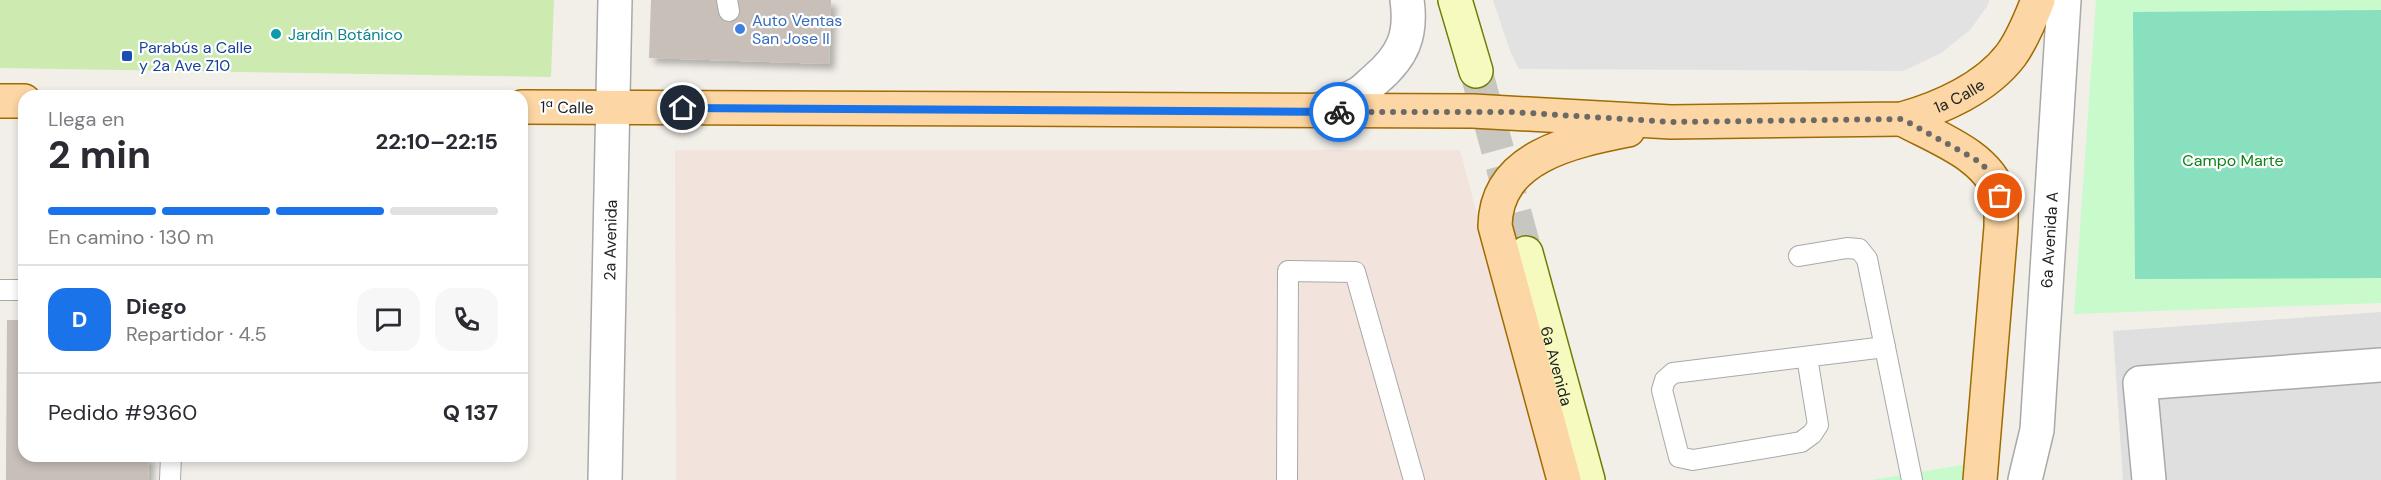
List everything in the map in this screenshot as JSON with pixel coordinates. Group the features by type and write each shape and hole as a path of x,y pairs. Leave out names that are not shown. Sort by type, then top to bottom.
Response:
{"main road":[{"path":"1455,0 1476,71"},
{"name":"1a Calle","path":"613,108 1512,112 1671,122 1902,119 1924,113 1948,101 1972,88 1995,71 2012,54 2038,0"},
{"path":"0,101 18,101"},
{"name":"1ª Calle","path":"528,107 613,108"},
{"path":"1902,119 1975,159 1987,169 2000,196 2001,227 1980,480"},
{"path":"1564,480 1495,226 1498,200 1526,163 1543,155 1593,137 1671,122"},
{"name":"6a Avenida","path":"1526,253 1588,480"}],"street":[{"name":"2a Avenida","path":"605,480 615,0"},
{"path":"1315,112 1359,94 1384,73 1402,50 1408,33 1407,0"},
{"name":"6a Avenida A","path":"2025,480 2037,430 2064,0"},
{"path":"2149,480 2140,383 2381,364"}],"lane":[{"path":"1798,256 1847,248 1859,249 1867,259 1912,480"},
{"path":"1287,480 1288,271 1355,272 1414,480"},
{"path":"0,290 18,290"},
{"path":"1807,357 1818,425 1812,434 1801,442 1693,460 1678,457 1662,390 1665,380 1673,373 1807,357 1885,348"},
{"path":"170,480 171,462"}],"shaded area":[{"path":"1493,0 1989,0 1988,5 1970,30 1941,53 1903,71 1519,69 1510,51"},
{"path":"675,150 1460,150 1547,480 676,480"},
{"path":"2381,312 2381,480 2123,480 2113,331"}],"green space":[{"name":"Jardín Botánico","path":"0,0 554,0 551,77 0,68"},
{"name":"Campo Marte","path":"2096,0 2381,0 2381,303 2074,314"},
{"name":"Campo Marte","path":"2381,10 2381,278 2135,279 2133,12"},
{"path":"1973,463 1971,480 1871,480"}],"building":[{"name":"Auto Ventas San Jose II","path":"651,0 831,0 829,64 649,58"},
{"path":"7,320 18,320 18,462 149,462 148,480 6,480"}],"tunnel":[{"path":"1476,71 1526,253"}],"way so far":[{"path":"1339,112 1512,112 1671,122 1902,119 1975,159 1987,169 2000,196"}],"place":[{"name":"Auto Ventas San Jose II","path":"740,29"},
{"name":"Jardín Botánico","path":"276,34"},
{"name":"Parabús a Calle y 2a Ave Z10","path":"127,56"}],"route":[{"path":"683,108 1339,112"}]}
